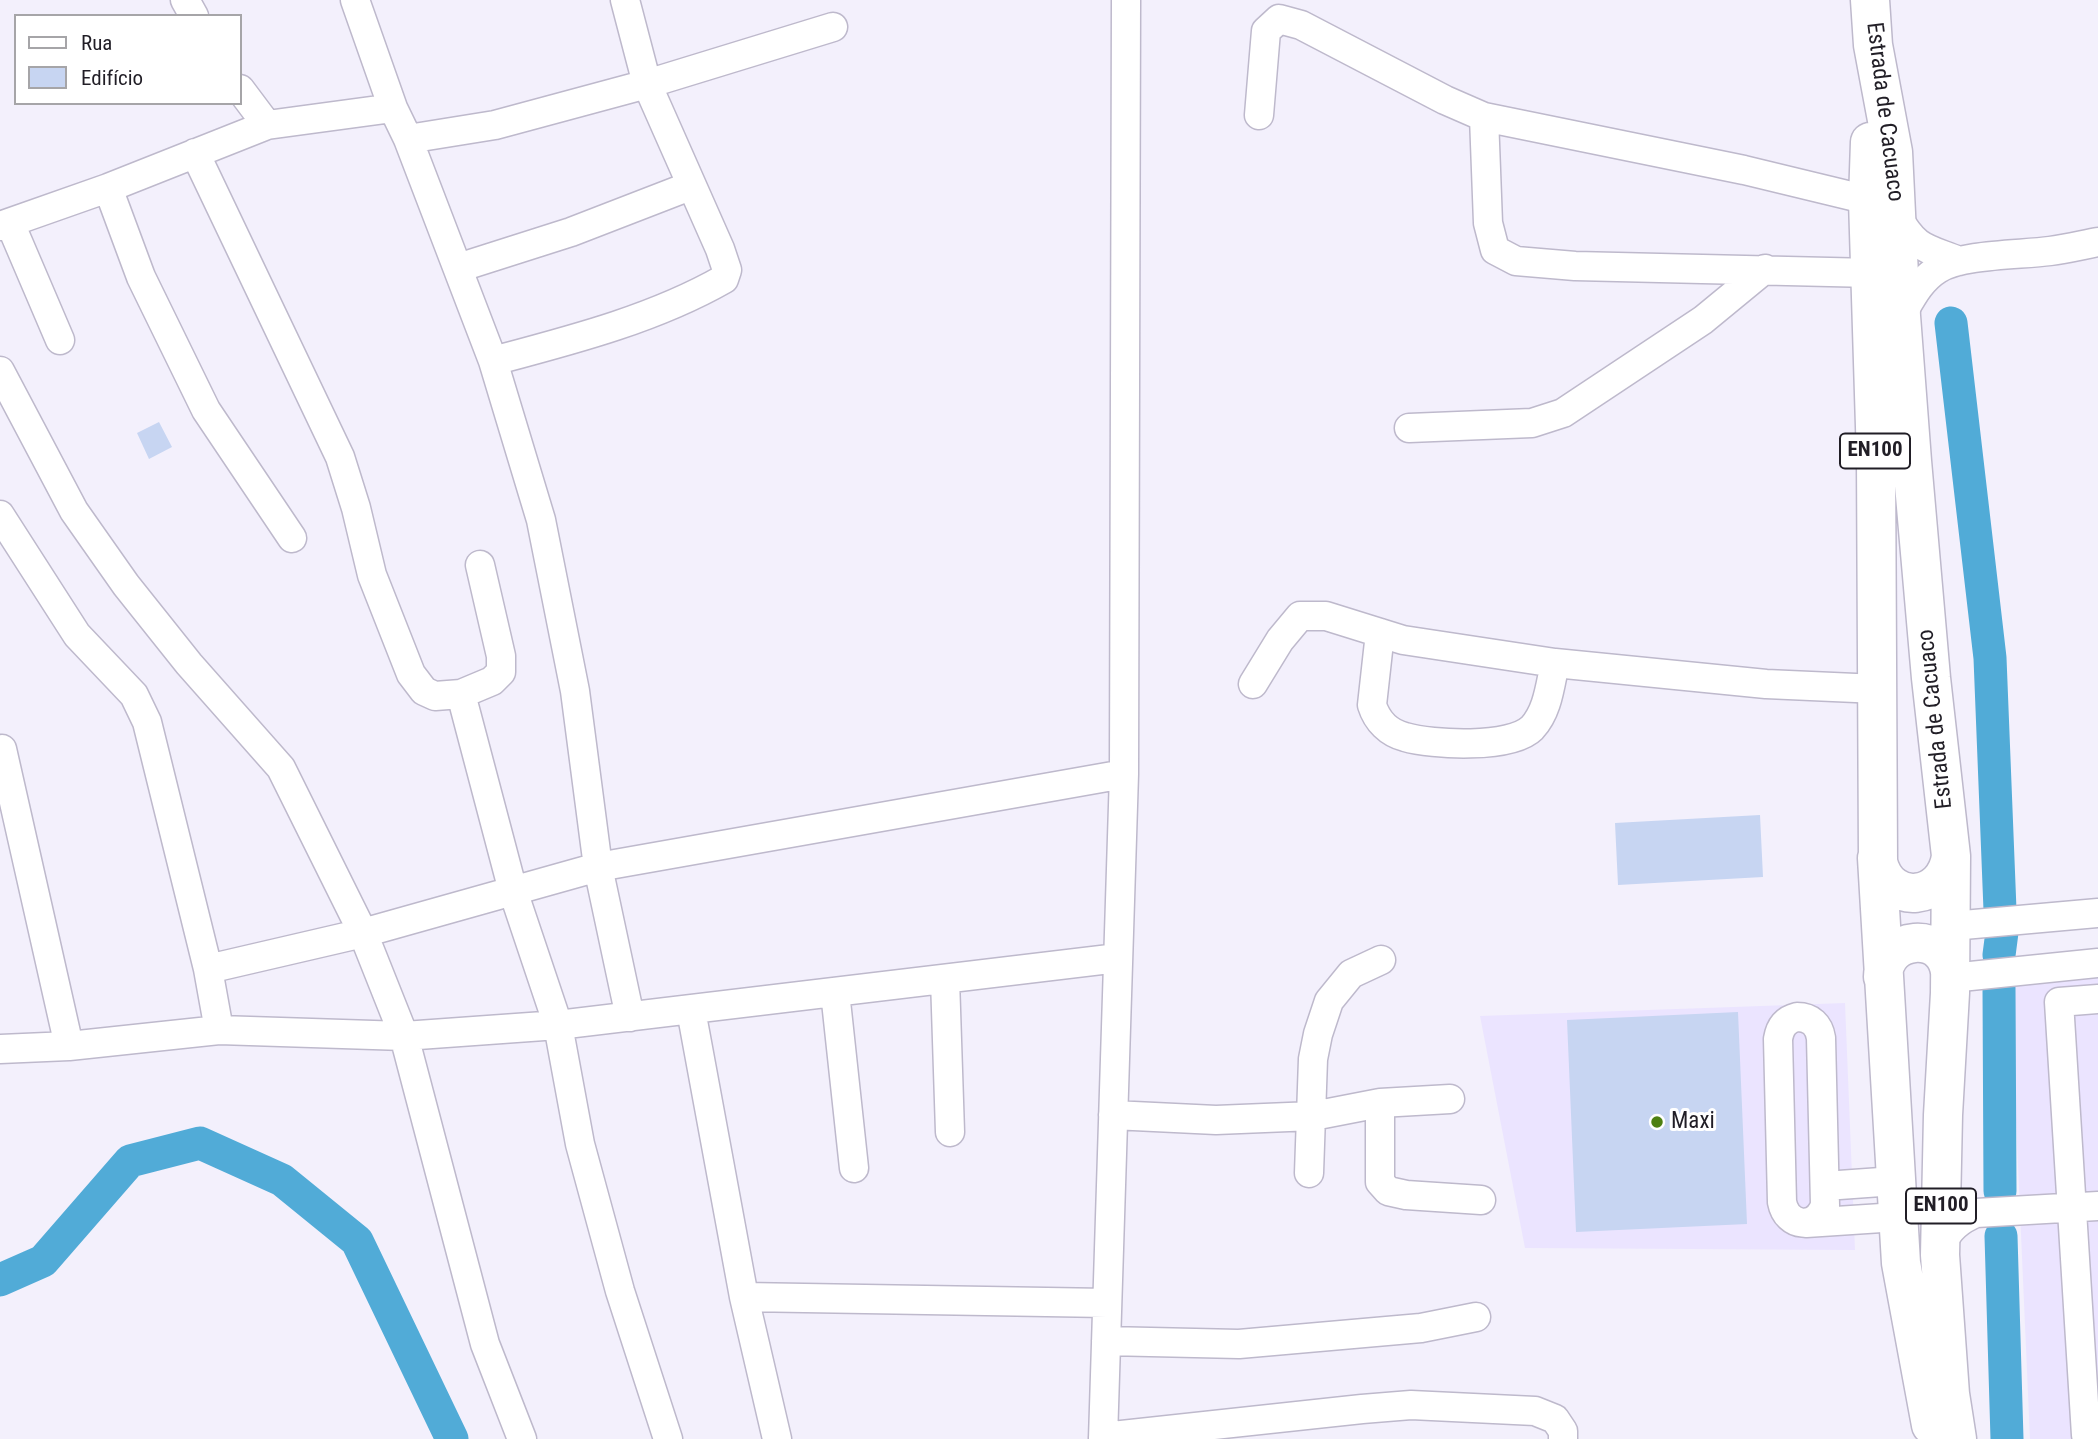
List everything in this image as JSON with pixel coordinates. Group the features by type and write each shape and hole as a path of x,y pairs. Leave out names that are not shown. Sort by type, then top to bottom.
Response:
{"highway":[{"name":"Estrada de Cacuaco","path":"1870,0 1883,208 1901,316 1931,678 1951,856 1952,926 1974,974 1942,1182 1941,1245 1950,1394 1957,1439"},
{"name":"EN100","path":"1883,208 1872,273 1878,689 1877,856 1901,1263 1933,1439"},
{"path":"1877,856 1881,874 1889,883 1899,890 1917,893 1929,890 1939,883 1949,868 1951,856"},
{"path":"1883,977 1889,956 1901,946 1912,942 1928,944 1937,949 1947,962 1974,974"}],"street":[{"path":"355,0 393,108 408,139 494,361 541,520 575,691 598,867 631,1017"},
{"path":"494,361 584,337 672,304 724,279 727,270 720,249 647,84 625,0"},
{"path":"1126,0 1124,774 1103,1438 1411,1405 1535,1411 1555,1419 1563,1431 1563,1439"},
{"path":"1259,115 1266,31 1279,19 1301,25 1445,100 1484,117 1731,167 1883,208 1920,247 1959,261"},
{"path":"408,139 495,125 647,84 833,26"},
{"path":"242,92 267,125"},
{"path":"60,340 5,224 108,188 267,125 393,108"},
{"path":"1484,117 1488,223 1495,250 1516,261 1575,266 1872,273"},
{"path":"195,153 340,457 372,575 411,674 424,691 435,696 461,694 492,681 501,672 502,656 480,565"},
{"path":"457,268 571,232 690,186"},
{"path":"108,188 141,277 206,410 292,538"},
{"path":"1901,316 1913,294 1927,277 1940,268 1959,261 2051,251 2098,242"},
{"path":"1409,428 1532,423 1563,413 1703,320 1765,269"},
{"path":"0,371 74,511 111,564 189,664 281,768 363,933 404,1037 485,1344 522,1439"},
{"path":"0,514 77,635 134,695 147,722 208,969 219,1030"},
{"path":"1253,684 1280,640 1300,616 1326,616 1403,640 1555,663 1766,684 1878,689"},
{"path":"1380,633 1372,705 1375,716 1382,724 1405,737 1452,743 1510,740 1531,729 1545,709 1555,663"},
{"path":"461,694 513,891 558,1025 580,1144 620,1291 668,1439"},
{"path":"2,749 69,1046"},
{"path":"208,969 363,933 598,867 1124,774"},
{"path":"1952,926 2098,913"},
{"path":"0,1049 69,1046 219,1030 404,1037 558,1025 1118,958"},
{"path":"1309,1173 1313,1059 1329,1000 1351,974 1381,960"},
{"path":"1974,974 2098,963"},
{"path":"944,979 950,1132"},
{"path":"835,992 854,1168"},
{"path":"2098,999 2059,1002 2085,1206 2085,1435 2098,1434"},
{"path":"691,1010 744,1297 777,1439"},
{"path":"1806,1223 1816,1219 1823,1211 1825,1185 1821,1034 1814,1022 1797,1017 1785,1023 1778,1039 1782,1202 1789,1218 1806,1223 1896,1199"},
{"path":"1113,1115 1216,1120 1312,1116 1380,1103 1450,1099"},
{"path":"1380,1103 1380,1182 1388,1191 1406,1195 1481,1200"},
{"path":"1942,1182 1955,1203 1964,1210 1976,1213"},
{"path":"1825,1185 1896,1199"},
{"path":"1941,1245 1954,1226 1964,1217 1976,1213 2085,1206"},
{"path":"744,1297 1107,1303"},
{"path":"1106,1341 1239,1344 1421,1328 1476,1317"}],"shaded area":[{"path":"2098,950 2098,1439 2030,1439 2009,961"},
{"path":"1845,1003 1855,1250 1525,1248 1480,1016"}],"building":[{"path":"159,422 172,447 149,459 137,433"},
{"path":"1760,815 1763,877 1618,885 1615,823"},
{"name":"Maxi","path":"1738,1012 1747,1224 1576,1232 1567,1020"}],"waterway":[{"path":"1951,323 1990,658 2000,910"},
{"path":"1999,955 2002,932"},
{"path":"1999,988 2000,1191"},
{"path":"0,1280 43,1261 130,1161 200,1143 282,1180 357,1241 452,1439"},
{"path":"2001,1236 2007,1439"}],"place":[{"name":"Maxi","path":"1657,1122"}]}
